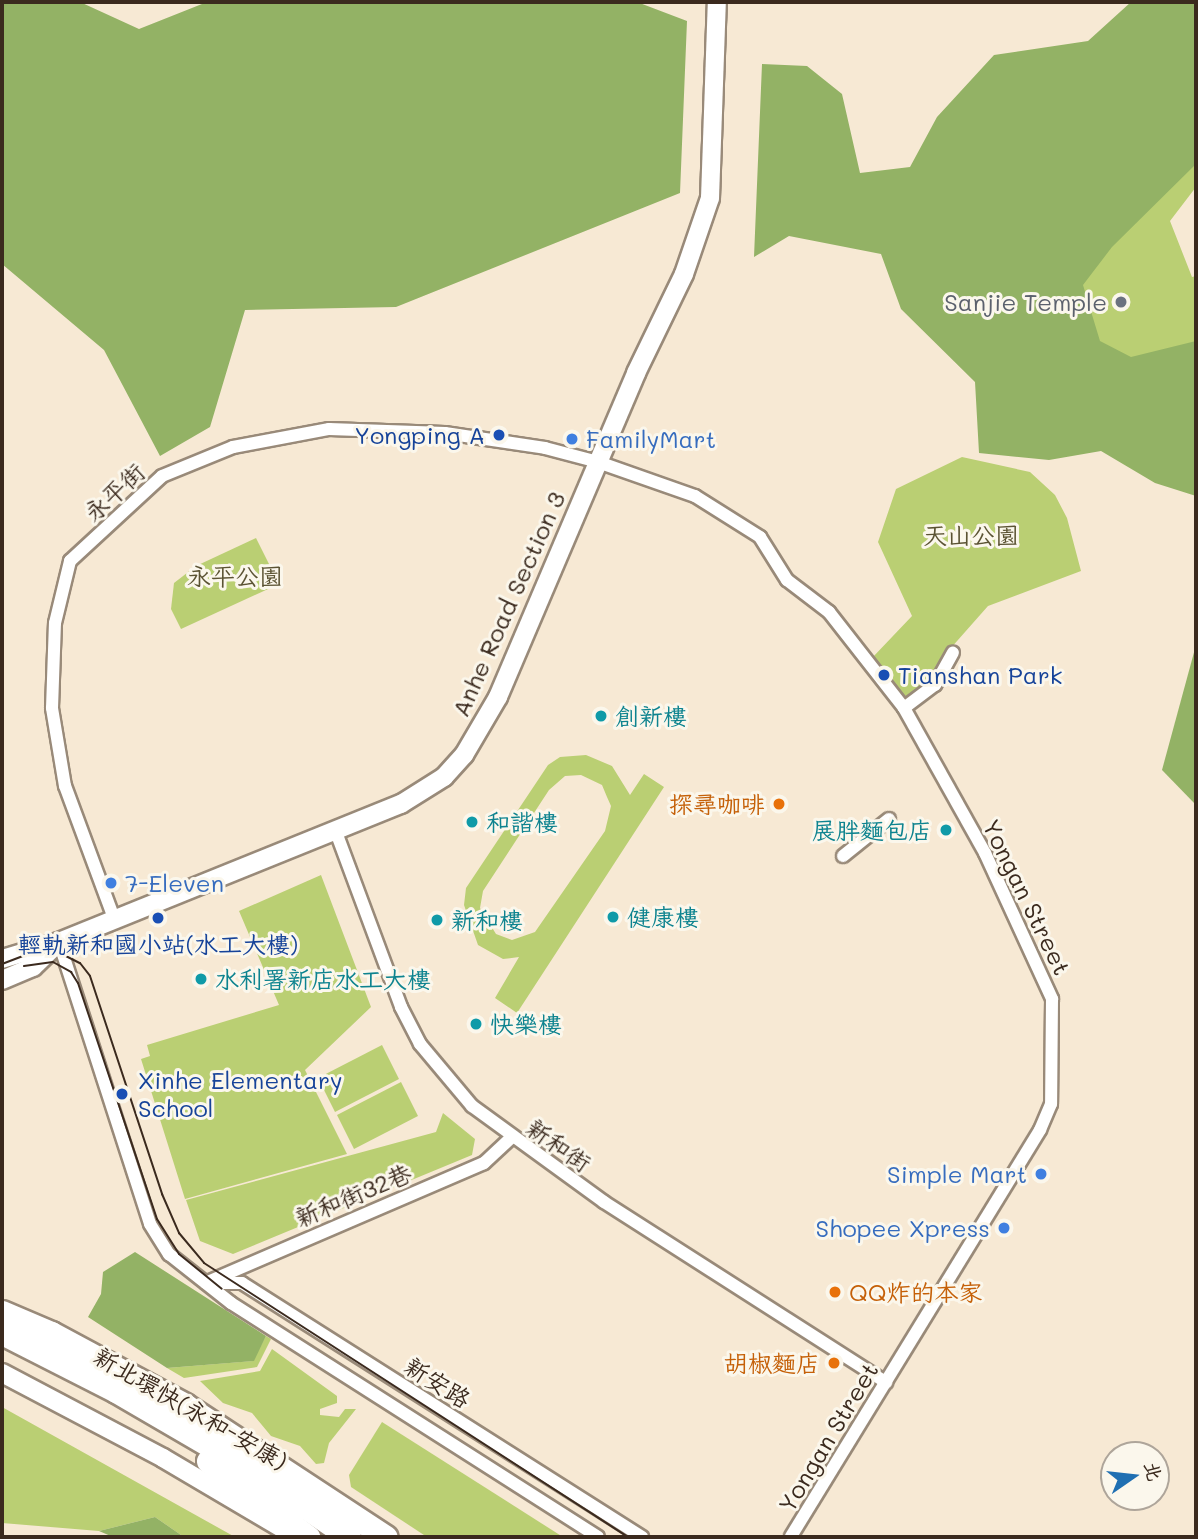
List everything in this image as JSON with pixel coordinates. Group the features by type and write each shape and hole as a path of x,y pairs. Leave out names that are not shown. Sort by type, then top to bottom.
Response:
{"highway":[{"path":"2,1312 74,1345 185,1405 386,1537"},
{"name":"新北環快(永和-安康)","path":"2,1333 116,1391 245,1465 349,1537"},
{"path":"2,1351 124,1411 224,1470 307,1537"}],"main road":[{"name":"Anhe Road Section 3","path":"2,959 115,921 337,832 420,795 464,755 498,697 598,462 684,274 710,198 717,2"},
{"name":"Anhe Road Section 3","path":"2,981 33,967 59,942"},
{"path":"2,1304 179,1391 396,1537"},
{"path":"2,1373 163,1458 298,1537"}],"street":[{"name":"永平街","path":"115,921 65,786 52,708 55,623 70,561 162,476 233,447 329,429 390,429 545,448 598,462"},
{"name":"Yongan Street","path":"598,462 695,496 760,537 787,580 829,612 904,708 985,853 1044,973 1052,999 1052,1091 1040,1130 791,1537"},
{"path":"904,708 934,685 953,653"},
{"path":"843,856 889,818"},
{"name":"新和街","path":"337,832 401,1007 420,1044 472,1106 512,1138 734,1289 886,1382"},
{"name":"新安路","path":"59,942 150,1224 169,1254 205,1283 598,1537"},
{"name":"新和街32巷","path":"205,1283 484,1163 512,1138"},
{"name":"新安路","path":"205,1283 242,1283 642,1537"}],"green space":[{"path":"2,2 80,2 139,29 207,2 637,2 687,21 680,193 396,307 245,310 210,427 160,456 104,350 2,264"},
{"path":"1131,2 1196,2 1196,164 1112,247 1083,285 1100,341 1131,357 1196,341 1196,496 1155,483 1101,451 1049,460 979,453 975,382 901,309 881,254 789,236 754,257 762,64 807,66 842,94 860,173 910,167 937,117 994,55 1088,41"},
{"path":"1196,2 1196,187 1170,221 1192,277 1196,276 1196,472 1105,429 1045,135"},
{"name":"天山公園","path":"962,457 1030,472 1055,495 1067,518 1081,571 988,606 950,649 939,676 903,700 872,658 912,616 878,542 896,489"},
{"name":"永平公園","path":"256,538 279,584 181,629 171,609 174,583 196,566"},
{"path":"1196,645 1196,805 1162,770"},
{"path":"586,755 612,766 630,795 644,774 664,787 517,1013 495,998 519,957 503,959 478,945 464,905 466,888 548,765 560,757","holes":["581,775 602,785 611,806 605,831 535,932 512,940 496,934 480,908 483,891 549,790 565,776"]},
{"path":"321,875 371,1007 305,1070 347,1154 185,1199 141,1059 150,1056 147,1045 279,1005 239,911"},
{"path":"382,1045 399,1079 335,1112 318,1078"},
{"path":"401,1082 418,1116 354,1149 337,1115"},
{"path":"443,1113 475,1139 472,1155 233,1254 200,1241 186,1200 436,1132"},
{"path":"135,1252 266,1336 254,1361 167,1368 88,1317 101,1294 103,1272"},
{"path":"266,1336 271,1339 257,1367 184,1378 167,1368 253,1361"},
{"path":"272,1349 337,1396 337,1403 320,1409 320,1415 339,1417 345,1409 356,1409 329,1443 324,1463 316,1464 300,1446 271,1436 252,1413 223,1403 200,1381 260,1371"},
{"path":"2,1407 235,1537 184,1537 155,1517 99,1531 2,1523"},
{"path":"382,1422 563,1537 427,1537 351,1487 349,1475"},
{"path":"155,1517 184,1537 113,1537 99,1531"}],"tram line":[{"path":"2,964 28,954 56,951 80,963 90,976 162,1194 179,1233 204,1263 628,1537"},
{"path":"24,966 53,962 71,972 78,983 157,1219 179,1254 222,1289"}],"place":[{"name":"Sanjie Temple","path":"1121,302"},
{"name":"Yongping A","path":"499,435"},
{"name":"FamilyMart","path":"572,439"},
{"name":"Tianshan Park","path":"884,675"},
{"name":"創新樓","path":"601,716"},
{"name":"探尋咖啡","path":"779,804"},
{"name":"和諧樓","path":"472,822"},
{"name":"展胖麵包店","path":"946,830"},
{"name":"7-Eleven","path":"111,883"},
{"name":"健康樓","path":"613,917"},
{"name":"輕軌新和國小站(水工大樓)","path":"158,918"},
{"name":"新和樓","path":"437,920"},
{"name":"水利署新店水工大樓","path":"201,979"},
{"name":"快樂樓","path":"476,1024"},
{"name":"Xinhe Elementary School","path":"122,1094"},
{"name":"Simple Mart","path":"1041,1174"},
{"name":"Shopee Xpress","path":"1004,1228"},
{"name":"QQ炸的本家","path":"835,1292"},
{"name":"胡椒麵店","path":"834,1363"}]}
